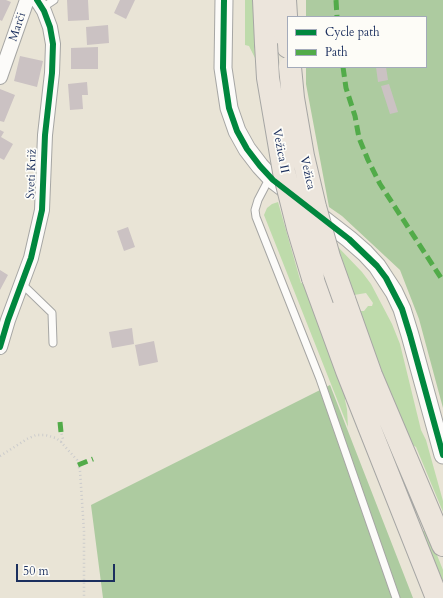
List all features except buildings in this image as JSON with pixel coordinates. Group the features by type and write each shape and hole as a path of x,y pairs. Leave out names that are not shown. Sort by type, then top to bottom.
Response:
{"highway":[{"name":"Vežica II","path":"264,0 268,78 284,172 298,228 313,278 344,364 438,598"},
{"path":"285,0 287,31"},
{"name":"Vežica","path":"290,68 293,98 306,171 329,257 371,375 443,545"}],"street":[{"name":"Marči","path":"0,77 27,0"},
{"path":"224,0 223,68 229,108 237,131 247,148 270,177 349,239 377,266 386,278 402,309 443,455"},
{"name":"Sveti Križ","path":"0,347 8,320 31,258 42,210 45,135 52,73 53,44 44,3"}],"lane":[{"path":"270,177 258,200 255,210 256,217 320,379 396,598"},
{"path":"21,283 52,313 53,344"}],"path":[{"path":"61,442 63,439 62,432"},
{"path":"0,456 27,439 36,435 45,435 56,438 77,460 80,472 84,531 84,598"}],"green space":[{"path":"245,0 254,0 255,58 249,46 245,45"},
{"path":"306,0 443,0 443,408 419,319 400,270 342,216 329,207 306,84 306,68 427,68 427,16 306,16"},
{"path":"278,202 301,283 306,281 346,394 345,400 348,427 264,215 267,208"},
{"path":"338,247 362,272 371,284 392,324 400,344 421,430 426,440 443,501 443,512 416,447 411,444 358,311 364,311 368,306 372,306 373,303 366,293 354,295"},
{"path":"330,385 413,598 103,598 91,505"},
{"path":"427,530 443,570 443,585 423,534 423,531"}],"marked path":[{"path":"336,0 337,16"},
{"path":"343,68 346,88 355,116 359,138 368,160 380,184 443,281"},
{"path":"60,422 61,432"},
{"path":"78,465 93,459"}],"cycle path":[{"path":"0,347 8,320 31,258 42,210 45,135 52,73 53,44 50,27 44,11 37,0"},
{"path":"224,0 223,68 229,108 237,131 247,149 273,180 349,239 377,266 386,278 402,309 443,455"}]}
